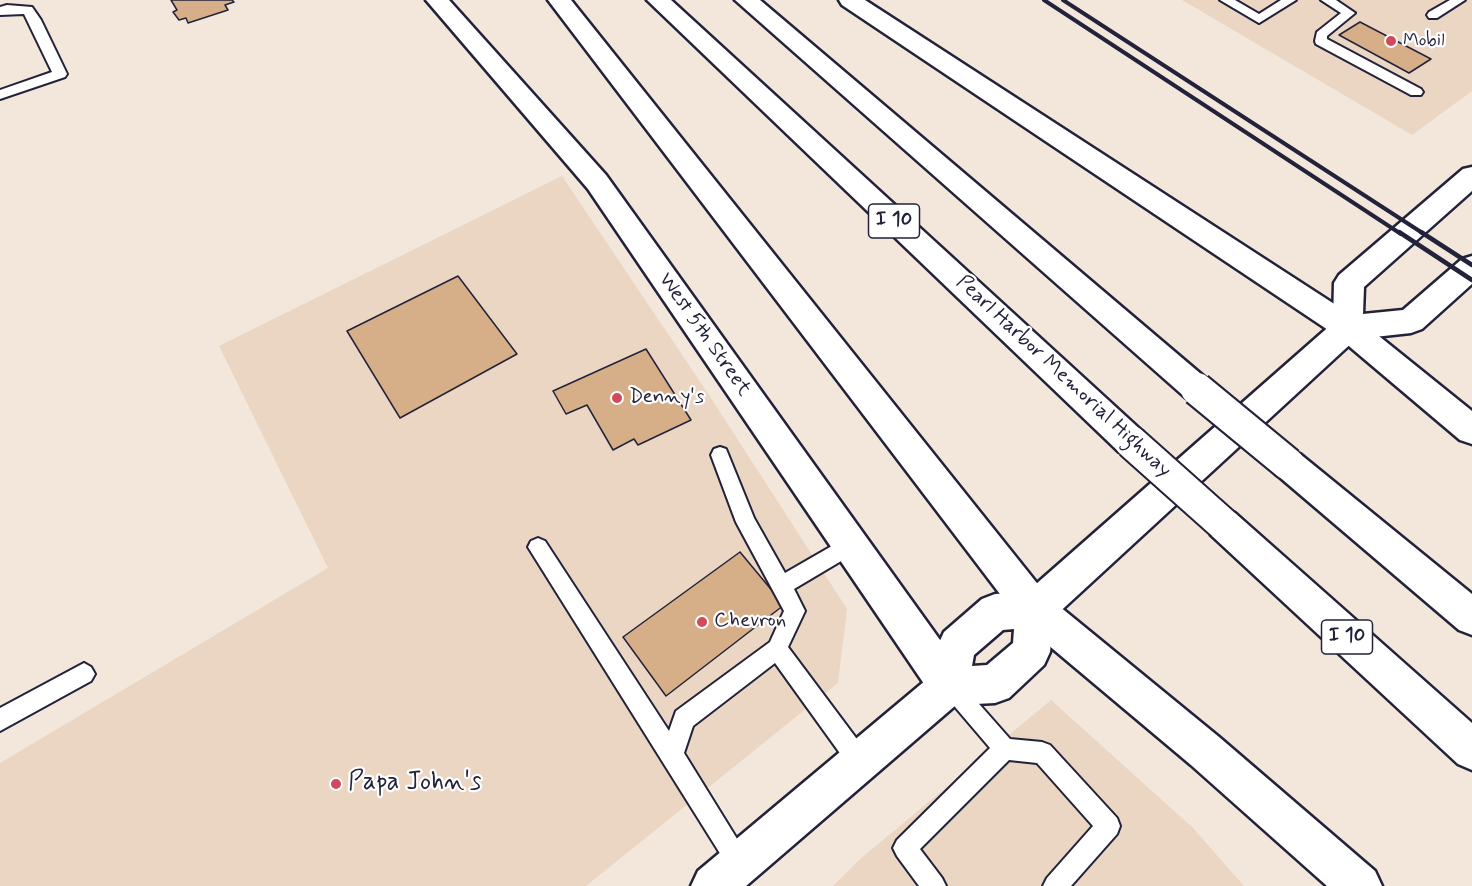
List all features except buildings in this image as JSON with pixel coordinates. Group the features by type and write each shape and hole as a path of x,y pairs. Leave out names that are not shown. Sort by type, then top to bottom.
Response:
{"main road":[{"name":"West 5th Street","path":"437,0 597,182 949,686"},
{"path":"559,0 1035,610 1205,751 1360,886"},
{"name":"Pearl Harbor Memorial Highway","path":"658,0 1131,442 1472,750"},
{"path":"746,0 1197,388 1472,617"},
{"path":"850,0 1348,328 1472,430"},
{"path":"1348,328 1349,283 1472,176"},
{"path":"949,686 957,645 995,612 1035,610 1348,328 1411,321 1472,267"},
{"path":"726,875 949,686 995,684 1031,652 1035,610"}],"lane":[{"path":"1226,0 1259,19 1290,0"},
{"path":"1327,0 1349,13 1321,35 1321,41 1416,92"},
{"path":"1433,15 1459,0"},
{"path":"0,11 28,10 60,74 0,95"},
{"path":"672,755 684,719 777,649 795,611 746,522 720,455"},
{"path":"781,586 851,545"},
{"path":"538,547 672,755 726,875"},
{"path":"777,649 860,762"},
{"path":"0,720 84,674"},
{"path":"949,686 1005,749 1042,753 1109,826 1055,886"},
{"path":"934,886 905,848 1005,749"}],"shaded area":[{"path":"1182,0 1472,0 1472,91 1412,135"},
{"path":"562,176 709,395 847,609 838,683 586,886 0,886 0,763 328,568 219,346"},
{"path":"1051,700 1193,828 1244,886 833,886 859,860"}],"railway":[{"path":"1044,0 1401,234"},
{"path":"1063,0 1424,234"},
{"path":"1399,232 1472,280"},
{"path":"1421,232 1472,265"}],"place":[{"name":"Mobil","path":"1391,41"},
{"name":"Denny's","path":"617,398"},
{"name":"Chevron","path":"702,622"},
{"name":"Papa John's","path":"336,784"}]}
